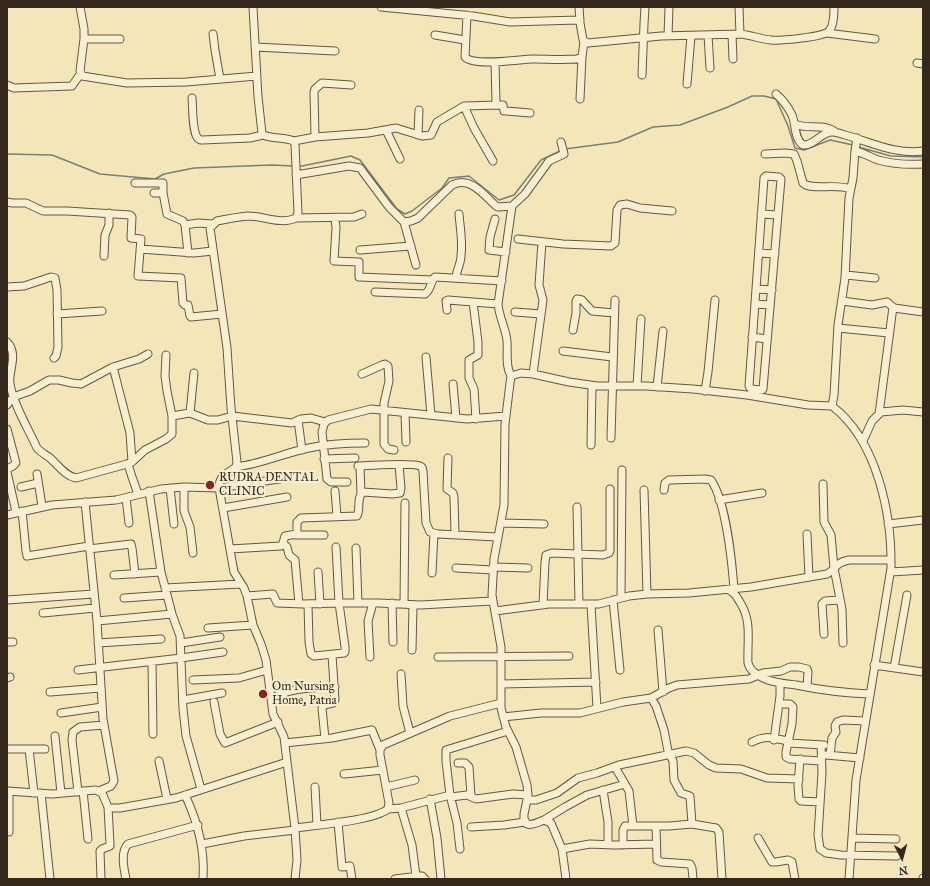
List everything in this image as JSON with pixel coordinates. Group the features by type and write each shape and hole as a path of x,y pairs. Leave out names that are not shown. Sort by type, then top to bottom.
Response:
{"street":[{"path":"7,85 14,88 72,86 81,73 84,29 80,7"},
{"path":"253,7 258,97 263,135"},
{"path":"381,7 470,15 510,22 580,21"},
{"path":"474,7 470,15 465,40 465,57 468,60 495,62 528,59 577,59 582,57"},
{"path":"579,7 584,42 580,99"},
{"path":"642,75 645,7"},
{"path":"668,36 669,7"},
{"path":"739,7 740,34"},
{"path":"827,33 831,27 834,7"},
{"path":"584,42 590,43 668,36 740,34 748,34 773,40 816,36 827,33 875,39"},
{"path":"213,34 214,50 220,79"},
{"path":"435,34 465,40"},
{"path":"732,35 733,59"},
{"path":"687,84 691,36"},
{"path":"708,36 710,68"},
{"path":"84,39 120,39"},
{"path":"255,47 335,51"},
{"path":"495,62 496,104"},
{"path":"81,73 82,76 127,83 186,82 257,76"},
{"path":"315,137 315,89 322,82 351,85"},
{"path":"776,94 787,106 795,124 796,136 803,145 812,143 827,133 834,132 887,149 913,152 923,151"},
{"path":"192,98 194,129 197,137 202,140 250,138 263,135 270,138 288,139 294,141 315,137 368,133 396,128 422,136 431,135 437,122 464,106 496,104 503,106 504,111 530,113"},
{"path":"464,106 474,128 493,161"},
{"path":"418,135 419,110"},
{"path":"795,124 802,127 830,128 837,133"},
{"path":"386,130 400,160"},
{"path":"832,406 838,328 846,275 850,189 854,150 857,139"},
{"path":"294,141 298,213 296,218"},
{"path":"525,822 524,814 527,797 527,785 518,753 503,717 501,703 500,638 492,601 493,568 497,537 505,499 506,416 512,376 508,364 507,339 498,304 512,206 525,194 549,161 564,154 561,143"},
{"path":"854,150 886,161 904,164 923,164"},
{"path":"765,154 794,154 803,177 803,183 806,185 840,186 850,189"},
{"path":"296,174 358,166 389,207 404,222 416,265"},
{"path":"764,177 779,177 781,179 765,373 763,389 755,393 749,387 764,177"},
{"path":"404,222 412,221 418,218 452,185 462,182 471,184 494,205 512,206"},
{"path":"135,183 163,183 167,214 183,221 185,225 188,253"},
{"path":"154,193 163,192"},
{"path":"7,202 26,203 43,211 130,215 132,217 131,238 141,239 138,276 181,278 184,303 185,305 188,305 191,317 222,314"},
{"path":"518,239 611,246 614,243 617,210 620,205 627,204 637,207 672,211"},
{"path":"104,256 105,235 109,225 109,213"},
{"path":"236,467 237,458 227,348 210,228 216,221 250,216 279,221 296,218 354,217 362,214"},
{"path":"456,277 462,253 459,214"},
{"path":"761,214 778,215"},
{"path":"335,218 336,228 334,261 359,262 359,277 433,280 436,277 456,277 502,281"},
{"path":"495,219 490,237 489,250 506,252"},
{"path":"185,225 198,223 213,224"},
{"path":"533,374 543,298 539,285 542,242"},
{"path":"360,250 411,246"},
{"path":"140,249 188,253 213,251"},
{"path":"759,253 775,254"},
{"path":"846,275 875,278"},
{"path":"7,287 24,286 54,277 56,281 58,347 54,358"},
{"path":"375,292 426,294 433,280"},
{"path":"757,290 772,290"},
{"path":"573,330 577,298 582,300 592,311 614,313"},
{"path":"447,310 447,300 498,304"},
{"path":"611,438 614,300"},
{"path":"706,391 715,300"},
{"path":"842,301 872,305 887,302 893,307 923,312"},
{"path":"473,302 478,342 478,357 469,360 469,378 474,389 476,419"},
{"path":"755,304 770,305"},
{"path":"879,414 893,307"},
{"path":"57,314 102,312"},
{"path":"515,312 541,314"},
{"path":"636,386 641,319"},
{"path":"838,328 889,333"},
{"path":"656,387 663,331"},
{"path":"752,337 767,339"},
{"path":"7,342 12,351 9,382 13,397 37,448 70,476 76,478 130,463 145,450 170,436 172,431 172,416 166,382 166,355"},
{"path":"563,351 612,357"},
{"path":"7,405 13,397 30,391 49,380 81,384 113,367 139,359 148,354"},
{"path":"426,357 431,415"},
{"path":"362,374 382,365 388,366 389,377 385,395 384,411 384,444 388,449 394,450"},
{"path":"113,367 130,433 130,463 132,477 138,494"},
{"path":"750,372 765,373"},
{"path":"190,413 194,373"},
{"path":"512,376 533,374 592,386 636,386 755,393 808,405 832,406 853,426 863,441 876,472 885,505 888,524 891,572 865,721 854,806 849,879"},
{"path":"453,384 456,418"},
{"path":"591,445 592,386"},
{"path":"172,416 190,413 208,420 218,420 232,416 292,422 305,418 311,418 325,422 366,410 476,419 506,416"},
{"path":"863,441 872,421 879,414 885,411 895,410 923,412"},
{"path":"406,413 406,442"},
{"path":"298,420 302,450"},
{"path":"325,422 322,432 324,459 328,481 347,482"},
{"path":"7,429 16,463 7,469"},
{"path":"295,879 297,860 295,829 285,743 282,731 273,714 263,651 253,625 247,596 234,572 219,488 220,479 223,475 236,467 260,463 302,450 323,446 365,443"},
{"path":"324,459 355,458"},
{"path":"448,458 447,489 454,495 455,535"},
{"path":"361,494 368,492 392,494 400,493 399,465"},
{"path":"295,534 297,532 298,520 300,518 357,516 359,514 359,497 361,494 359,466 415,465 422,468 426,523 430,532 497,537"},
{"path":"620,670 617,599 622,470"},
{"path":"7,472 19,512 27,556 89,547 131,544 135,574"},
{"path":"37,474 42,506"},
{"path":"7,514 63,503 106,501 126,498 149,491 170,488 219,488 292,476"},
{"path":"664,490 665,483 669,480 708,479 713,483 720,500 730,547 731,589 745,612 748,624 748,663 751,670 769,680 780,683 870,694"},
{"path":"21,487 38,483"},
{"path":"823,484 824,517 831,534 834,568 843,614 843,643"},
{"path":"184,487 184,511 190,527 193,553"},
{"path":"170,488 174,524"},
{"path":"543,605 546,555 552,553 578,553 603,555 609,553 610,490"},
{"path":"644,490 647,594"},
{"path":"149,491 161,572 181,644 182,700 187,740 201,789"},
{"path":"335,491 337,516"},
{"path":"720,500 762,493"},
{"path":"223,508 287,497"},
{"path":"126,498 129,523"},
{"path":"10,832 8,791 61,793 99,791 111,786 114,781 102,707 94,594 85,502"},
{"path":"404,604 405,504"},
{"path":"578,507 579,604"},
{"path":"888,524 923,520"},
{"path":"501,523 544,524"},
{"path":"432,573 434,533"},
{"path":"230,549 281,546 285,536 295,534 324,535"},
{"path":"807,534 809,577"},
{"path":"283,543 287,547 289,555 295,560 299,604"},
{"path":"308,604 309,642 312,654 314,656 344,653 345,650 339,603 336,547"},
{"path":"356,548 358,603"},
{"path":"495,611 543,605 591,605 647,594 680,594 771,585 794,579 827,574 838,563 849,560 891,560"},
{"path":"456,568 528,568"},
{"path":"891,572 923,570"},
{"path":"114,575 161,572"},
{"path":"318,572 320,604"},
{"path":"124,598 241,584"},
{"path":"7,600 94,594"},
{"path":"247,596 273,594 277,603 299,604 374,603 413,605 492,601"},
{"path":"894,668 907,595"},
{"path":"824,634 822,604 826,601 840,600"},
{"path":"370,657 368,621 374,603"},
{"path":"392,604 393,642"},
{"path":"412,650 413,605"},
{"path":"591,605 597,708"},
{"path":"43,613 95,608"},
{"path":"96,621 172,614"},
{"path":"208,628 253,625"},
{"path":"658,630 663,692"},
{"path":"181,644 220,637"},
{"path":"98,643 161,639"},
{"path":"78,670 152,662 222,652"},
{"path":"325,739 322,708 324,705 335,702 332,655"},
{"path":"438,657 569,656"},
{"path":"152,662 153,734"},
{"path":"874,665 923,672"},
{"path":"503,717 573,713 623,702 651,698 677,685 746,680 758,675 781,671 790,667 807,668 808,672 806,687"},
{"path":"193,680 239,678 267,670"},
{"path":"402,674 403,706 410,733"},
{"path":"501,684 596,682"},
{"path":"774,740 781,694 780,683"},
{"path":"271,699 279,694 292,690 334,687"},
{"path":"50,692 101,688"},
{"path":"182,700 222,693"},
{"path":"651,698 656,706 664,730 672,761 674,780 683,795 690,796 692,824"},
{"path":"214,702 220,734 224,743 278,722"},
{"path":"380,750 386,743 450,716 501,703"},
{"path":"779,704 790,704 793,707 792,724 786,757 800,759 821,758 830,755 860,758"},
{"path":"61,713 102,707"},
{"path":"830,755 830,745 836,732 835,726 837,722 843,720 865,721"},
{"path":"88,839 72,740 74,732 80,727 104,725"},
{"path":"285,743 325,739 372,730 380,750 389,803 388,809"},
{"path":"460,848 446,761 446,750 508,731"},
{"path":"55,736 61,793"},
{"path":"752,742 766,737 774,740 789,742 830,745"},
{"path":"821,745 818,842 820,849 826,853 898,856"},
{"path":"7,749 45,749"},
{"path":"29,749 50,879"},
{"path":"202,844 375,816 388,809 401,808 430,799 451,796 467,795 476,799 513,794 536,800 558,793 576,779 615,766 690,751 716,768 741,769 767,778 799,779"},
{"path":"800,759 799,799 801,801 820,802"},
{"path":"158,760 167,799"},
{"path":"108,806 111,808 120,808 185,795 287,762"},
{"path":"458,763 465,763 469,767 471,796"},
{"path":"615,766 630,795 633,826"},
{"path":"344,774 383,770"},
{"path":"386,787 416,780"},
{"path":"471,827 525,822 532,825 544,820 587,795 625,784"},
{"path":"315,787 317,825"},
{"path":"603,790 608,822 608,844"},
{"path":"99,791 102,793 108,806 110,844 110,846 100,851 101,879"},
{"path":"185,795 198,825 202,844 203,879"},
{"path":"430,799 437,838 441,879"},
{"path":"401,808 412,845 416,876"},
{"path":"544,820 549,821 553,826 562,849 566,879"},
{"path":"338,822 342,867 350,866 352,879"},
{"path":"623,844 624,828 633,826 692,824 718,829 722,879"},
{"path":"126,879 124,851 128,844 198,825"},
{"path":"656,826 657,860 659,862 690,864 693,879"},
{"path":"758,838 772,862 788,860 792,862 795,879"},
{"path":"852,838 896,839"},
{"path":"562,849 586,844 656,844"},
{"path":"395,879 416,876 422,876 425,879"}],"waterway":[{"path":"565,149 618,142 653,127 680,125 728,107 752,96 764,96 776,99 788,126 795,148 804,150 830,140 853,145"},
{"path":"858,147 891,156 923,157"},
{"path":"298,166 351,156 360,160 397,209 405,214 412,211 442,188 449,178 469,176 499,200 514,195 541,160 560,151"},
{"path":"7,154 52,155 100,174 155,179 164,174 194,168 271,165 294,166"}],"place":[{"name":"RUDRA DENTAL CLINIC","path":"210,485"},
{"name":"Om Nursing Home, Patna","path":"263,694"}]}
